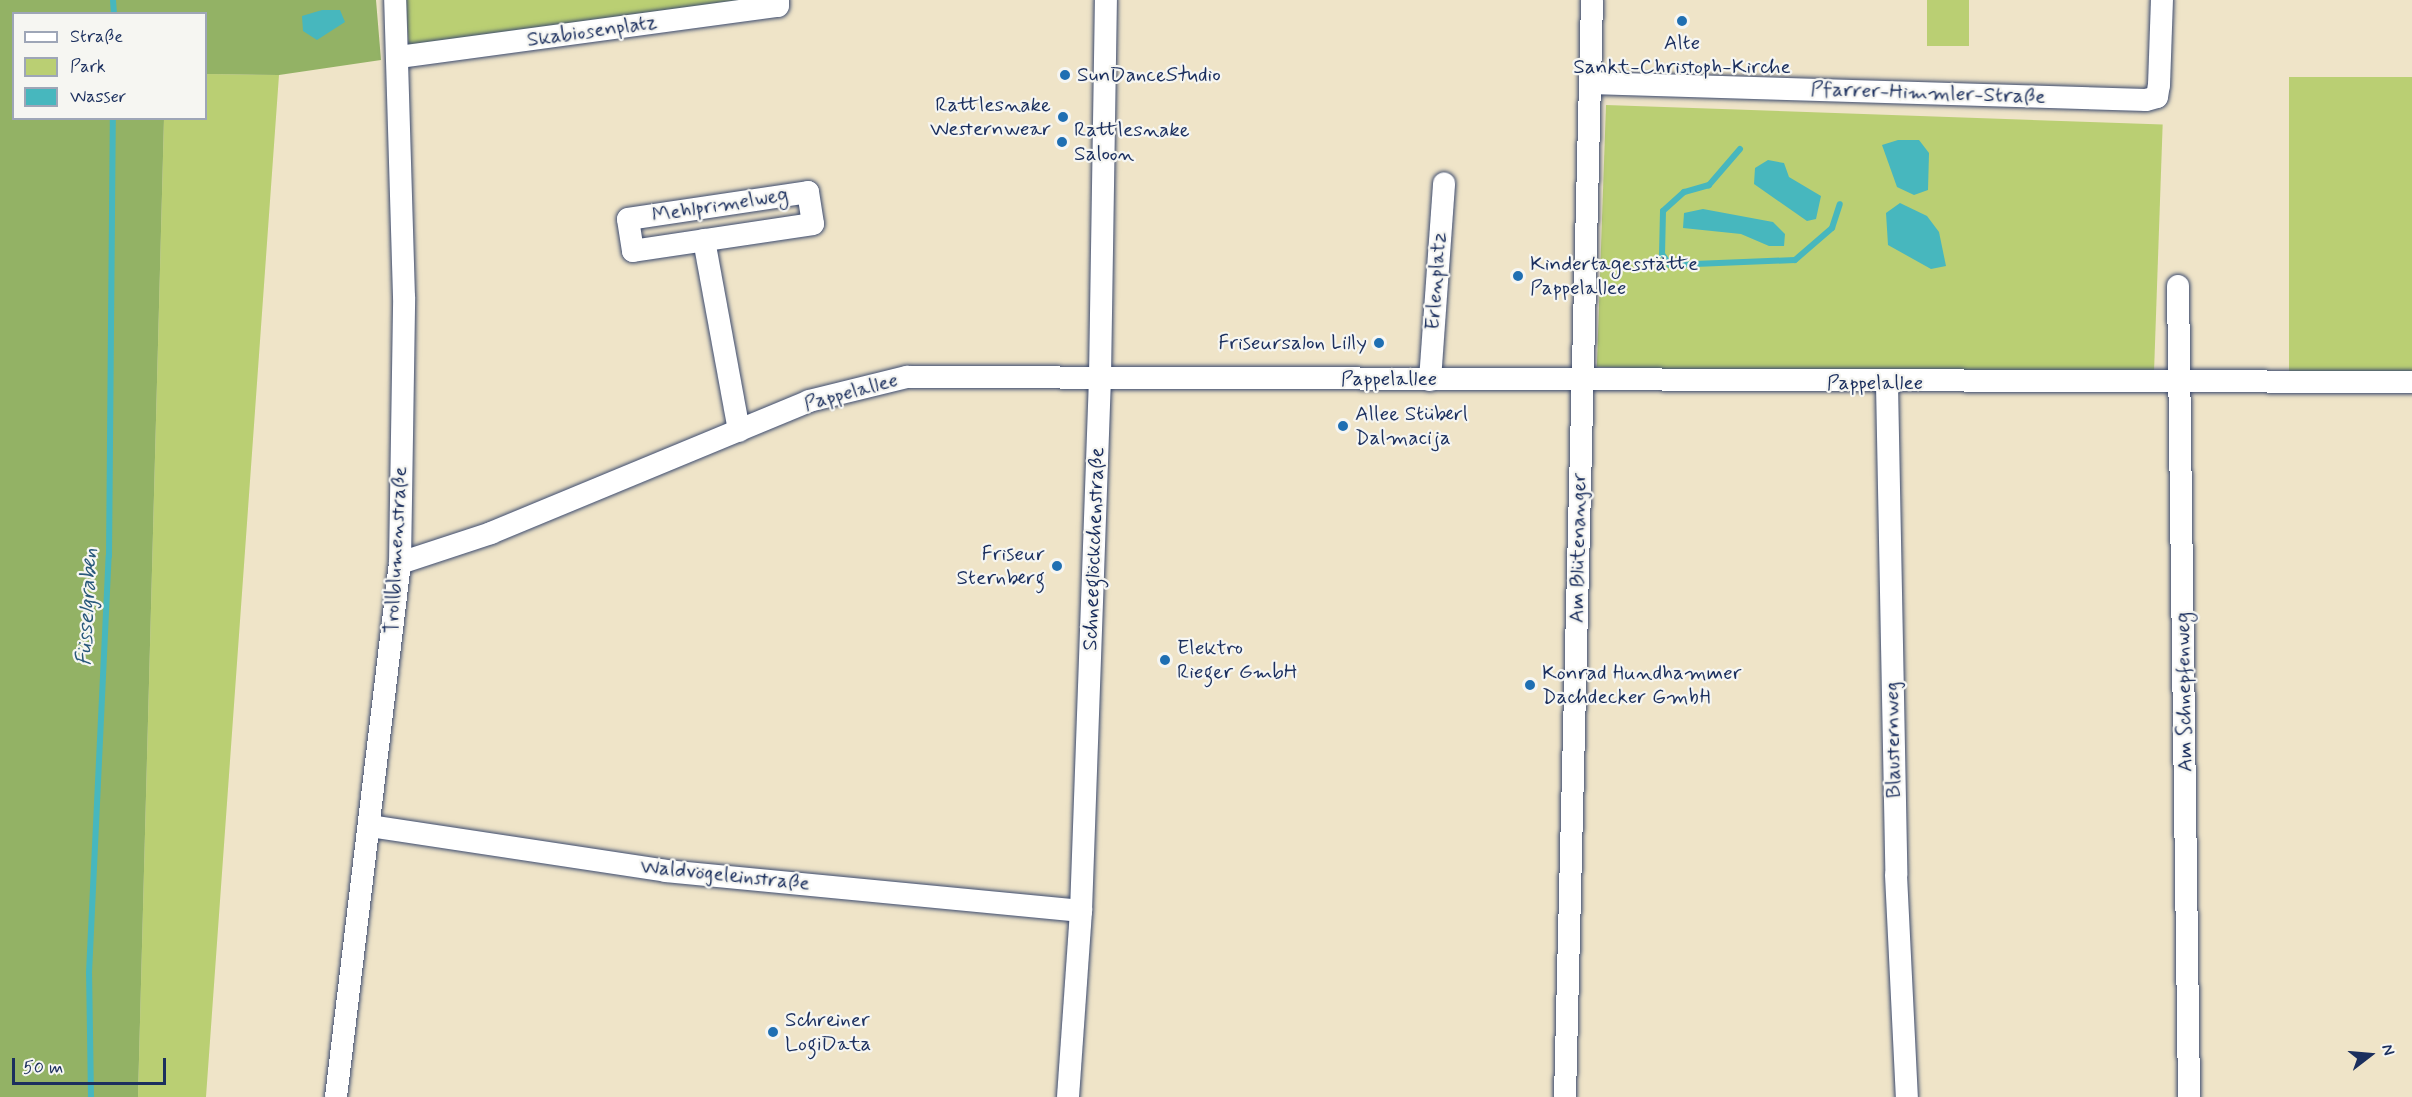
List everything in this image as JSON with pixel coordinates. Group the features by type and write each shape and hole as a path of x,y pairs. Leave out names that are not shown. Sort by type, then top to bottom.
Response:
{"street":[{"name":"Trollblumenstraße","path":"336,1097 400,563 404,297 399,57 395,0"},
{"name":"Skabiosenplatz","path":"399,57 778,6 778,0"},
{"name":"Schneeglöckchenstraße","path":"1068,1097 1081,911 1100,377 1106,0"},
{"name":"Am Blütenanger","path":"1564,1097 1592,0"},
{"name":"Pfarrer-Himmler-Straße","path":"1590,83 2157,97 2162,0"},
{"name":"Erlenplatz","path":"1430,380 1444,183"},
{"name":"Mehlprimelweg","path":"808,192 813,224 704,240 633,251 628,219 808,192"},
{"name":"Mehlprimelweg","path":"704,240 739,431"},
{"name":"Am Schnepfenweg","path":"2178,286 2189,1097"},
{"name":"Pappelallee","path":"400,563 491,533 739,431 875,381 1100,377 1887,384 2179,379 2412,382"},
{"name":"Blausternweg","path":"1887,384 1896,875 1907,1097"},
{"name":"Waldvögeleinstraße","path":"370,826 666,871 1081,911"}],"green space":[{"path":"0,0 376,0 381,60 279,75 207,74 207,12 12,12 12,120 164,120 138,1097 0,1097"},
{"path":"406,0 768,0 409,48"},
{"path":"1927,0 1969,0 1969,46 1927,46"},
{"path":"207,74 279,75 206,1097 138,1097 164,120 207,120"},
{"path":"2289,77 2412,77 2412,376 2289,376"},
{"path":"1606,105 2163,124 2154,386 1597,367"}],"water":[{"path":"322,10 340,10 345,22 317,40 303,31 302,16"},
{"path":"1898,140 1919,140 1929,153 1928,190 1914,195 1897,187 1882,145"},
{"path":"1768,160 1784,163 1789,177 1821,196 1816,219 1807,221 1754,184 1755,168"},
{"path":"1900,203 1927,216 1939,232 1946,266 1931,269 1888,245 1886,213"},
{"path":"1703,209 1773,222 1785,234 1784,246 1769,246 1741,234 1683,228 1684,213"}],"waterway":[{"name":"Füsselgraben","path":"113,0 114,12"},
{"name":"Füsselgraben","path":"91,1097 89,973 109,556 113,120"},
{"path":"1740,149 1709,185 1684,192 1663,211 1662,254 1670,265 1795,260 1832,228 1840,204"}],"place":[{"name":"Alte Sankt-Christoph-Kirche","path":"1682,21"},
{"name":"SunDanceStudio","path":"1065,75"},
{"name":"Rattlesnake Westernwear","path":"1063,117"},
{"name":"Rattlesnake Saloon","path":"1062,142"},
{"name":"Kindertagesstätte Pappelallee","path":"1518,276"},
{"name":"Friseursalon Lilly","path":"1379,343"},
{"name":"Allee Stüberl Dalmacija","path":"1343,426"},
{"name":"Friseur Sternberg","path":"1057,566"},
{"name":"Elektro Rieger GmbH","path":"1165,660"},
{"name":"Konrad Hundhammer Dachdecker GmbH","path":"1530,685"},
{"name":"Schreiner LogiData","path":"773,1032"}]}
